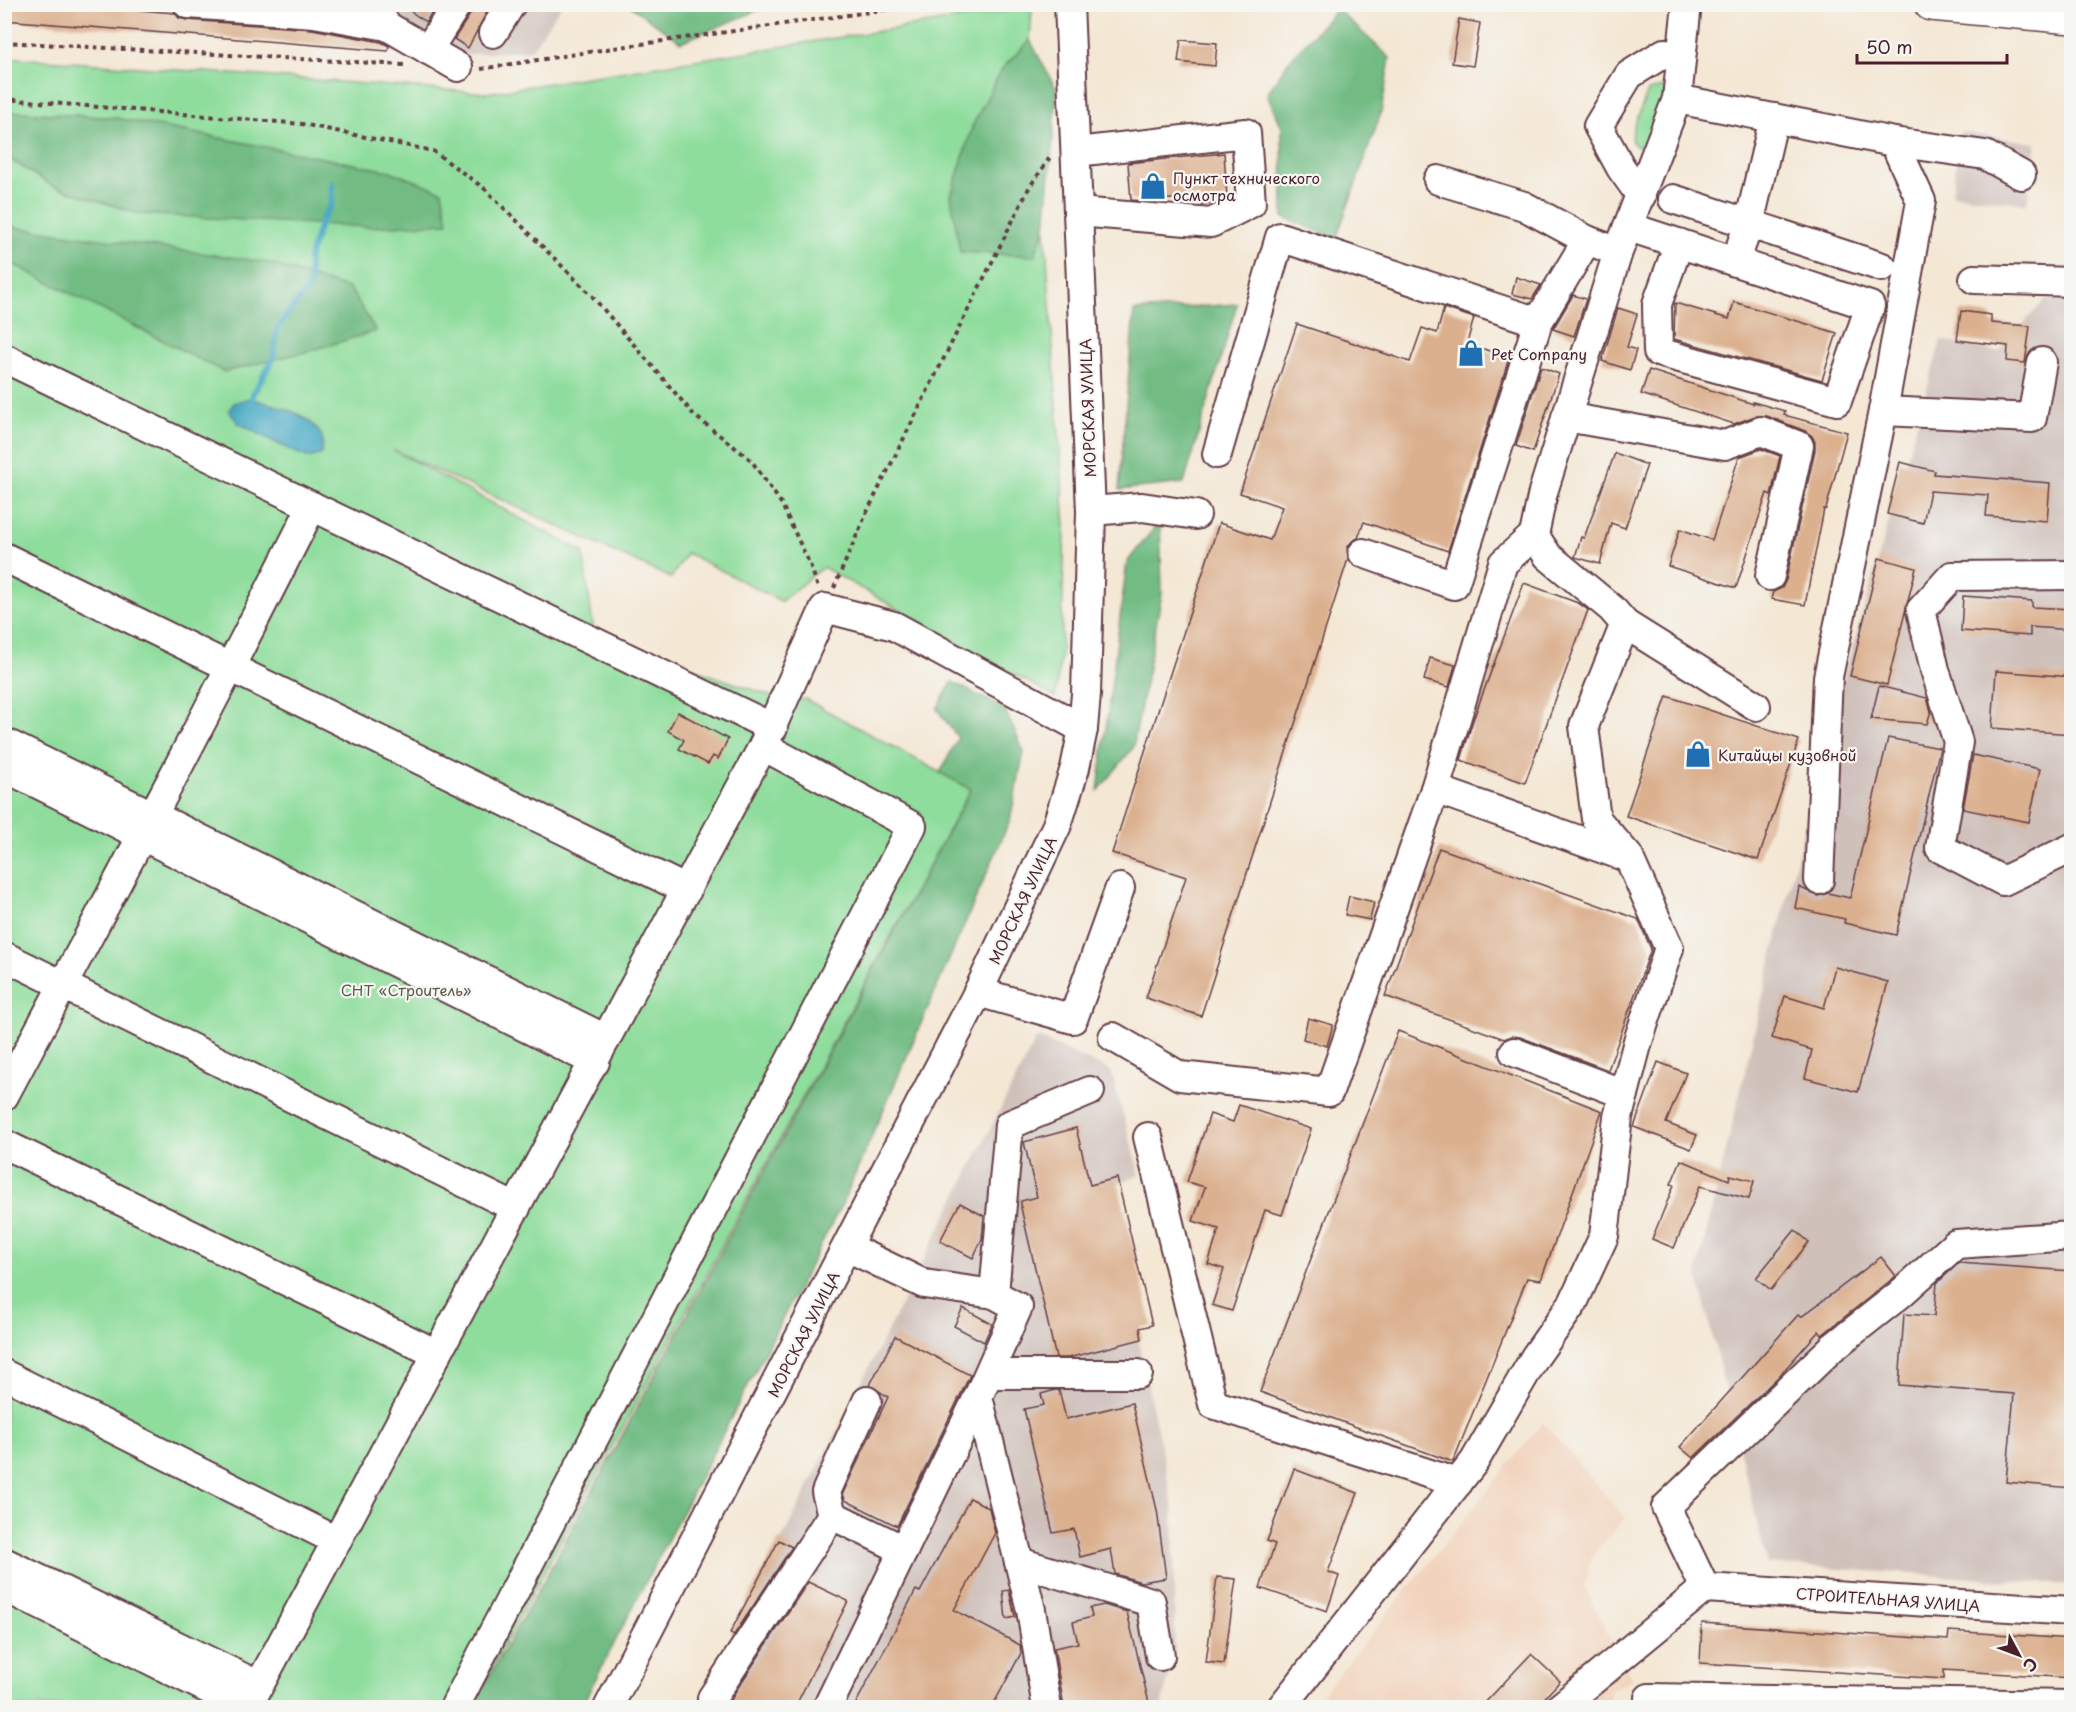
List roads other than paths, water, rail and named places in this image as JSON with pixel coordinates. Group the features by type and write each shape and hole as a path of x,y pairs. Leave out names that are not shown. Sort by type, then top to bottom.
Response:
{"main road":[{"path":"1931,4 2072,17"}],"street":[{"path":"188,4 378,11 419,58 458,68"},
{"path":"419,58 458,4"},
{"path":"493,33 511,4"},
{"name":"МОРСКАЯ УЛИЦА","path":"608,1707 978,992 1057,825 1075,768 1083,729 1091,511 1069,4"},
{"path":"1113,1037 1180,1076 1329,1092 1435,789 1503,563 1534,536 1543,492 1566,417 1624,240 1677,99 1687,4"},
{"path":"1641,196 1621,168 1598,126 1629,75 1664,53 1682,55"},
{"path":"1677,99 1894,142 1985,155 2021,175"},
{"path":"1735,262 1749,224 1774,118"},
{"path":"1076,152 1246,133 1251,203 1211,223 1078,212"},
{"path":"1819,880 1828,677 1883,411 1921,201 1894,142"},
{"path":"1438,180 1524,206 1587,240 1679,243 1870,306 1837,401 1658,352 1657,304 1679,243"},
{"path":"1673,199 1882,267"},
{"path":"1216,454 1280,237 1538,321"},
{"path":"1363,554 1454,585 1538,321 1587,240"},
{"path":"1974,279 2072,282"},
{"path":"4,358 312,506 768,737 912,826 454,1707"},
{"path":"1883,411 2032,418 2042,362"},
{"path":"1566,417 1725,445 1761,431 1799,446 1770,576"},
{"path":"4,1096 232,667 312,506"},
{"path":"1091,511 1142,507 1196,515"},
{"path":"1534,536 1548,556 1612,609 1625,624 1756,706"},
{"path":"4,557 687,890"},
{"path":"2072,575 1952,576 1921,610 1935,670 1958,742 1940,848 2003,881 2072,848"},
{"path":"250,1700 768,737 825,608 894,626 1083,729"},
{"path":"1281,1707 1474,1462 1535,1357 1573,1303 1604,1236 1618,1117 1638,1041 1669,948 1629,858 1596,819 1584,726 1625,624"},
{"path":"4,742 146,825"},
{"path":"4,766 146,825 601,1051"},
{"path":"1435,789 1629,858"},
{"path":"978,992 1073,1019 1120,888"},
{"path":"4,956 516,1208"},
{"path":"1514,1052 1624,1094"},
{"path":"994,1294 1009,1125 1090,1091"},
{"path":"1148,1137 1213,1404 1458,1483"},
{"path":"4,1144 433,1363"},
{"path":"4,1165 433,1363"},
{"path":"1559,1707 1705,1588 1666,1508 1832,1348 1899,1295 1956,1244 2072,1236"},
{"path":"827,1707 983,1385 1018,1307 994,1294 924,1284 848,1247"},
{"path":"4,1374 337,1540"},
{"path":"983,1385 1138,1374"},
{"path":"983,1385 1030,1610 1047,1707"},
{"path":"712,1698 832,1515 826,1492 867,1401"},
{"path":"832,1515 904,1550"},
{"path":"4,1562 250,1700"},
{"path":"1019,1562 1151,1602 1160,1656"},
{"path":"4,1587 250,1700"},
{"name":"СТРОИТЕЛЬНАЯ УЛИЦА","path":"1705,1588 2072,1611"},
{"path":"1649,1698 2072,1705"}],"water":[{"path":"249,398 279,406 308,420 322,437 322,454 310,458 238,423 229,411 234,403"}],"waterway":[{"path":"251,407 253,394 273,359 277,329 310,285 309,258 322,219 332,204 332,183"}],"place":[{"name":"Пункт технического осмотра","path":"1153,186"},
{"name":"Pet Company","path":"1471,353"},
{"name":"Китайцы кузовной","path":"1698,754"}],"park label":[{"name":"СНТ «Строитель»","path":"406,989"}]}
